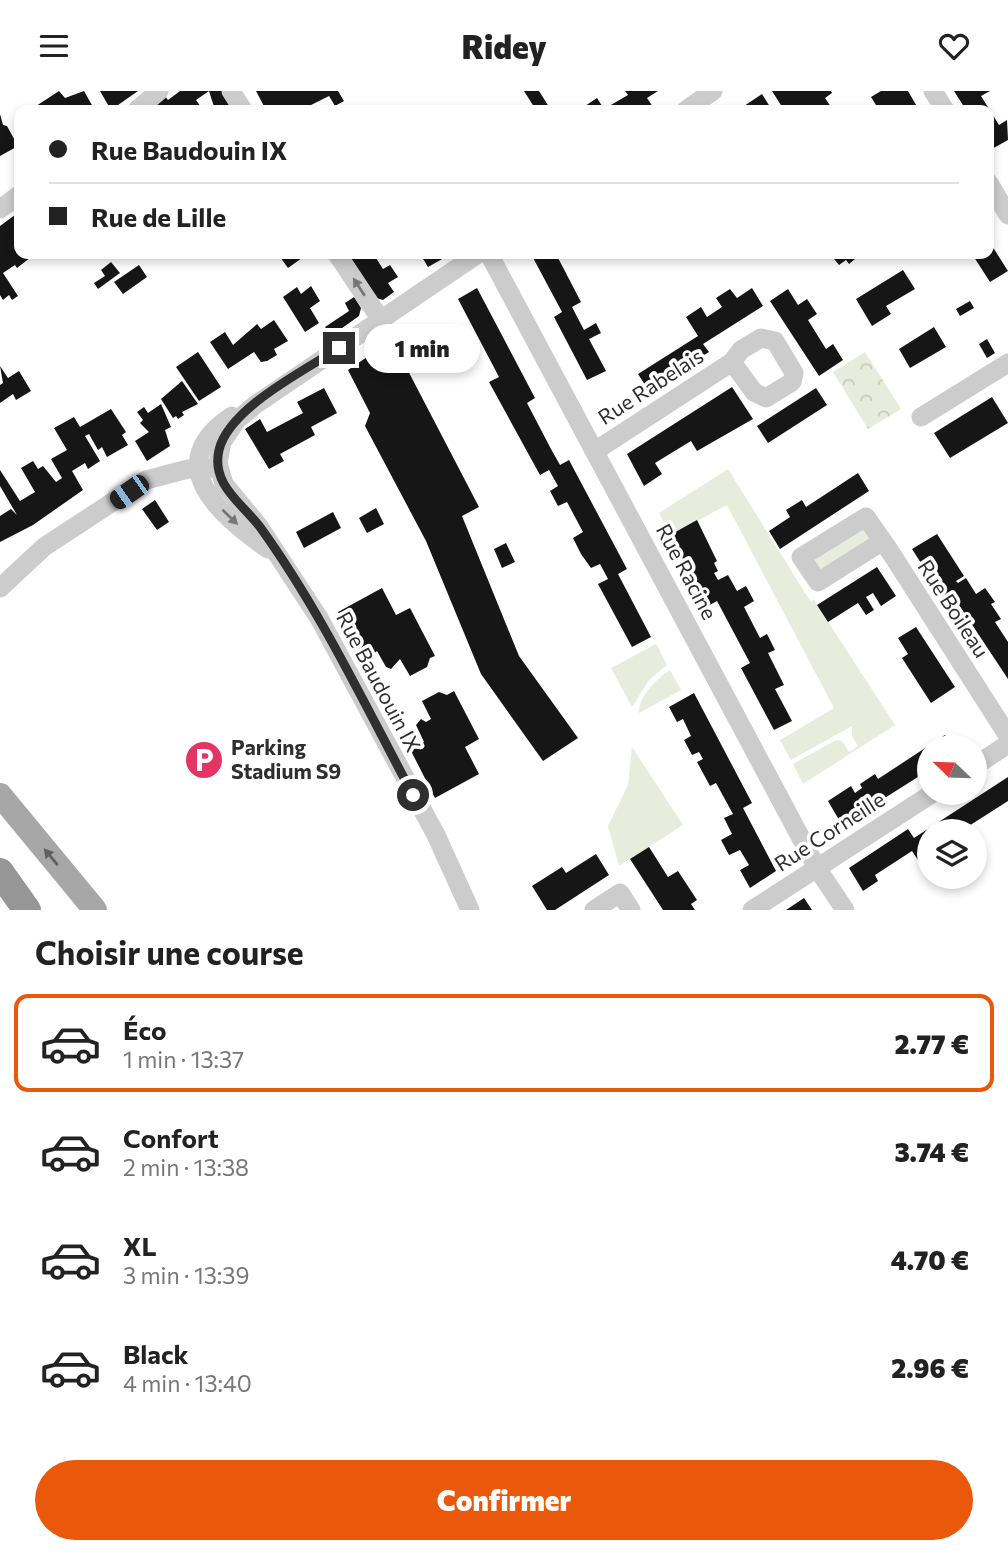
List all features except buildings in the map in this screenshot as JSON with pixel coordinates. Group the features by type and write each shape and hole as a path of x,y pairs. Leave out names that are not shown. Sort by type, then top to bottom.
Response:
{"highway":[{"path":"0,872 27,910"}],"main road":[{"path":"0,795 95,910"}],"street":[{"path":"143,105 159,91"},
{"path":"694,105 713,91"},
{"path":"994,191 1008,215"},
{"path":"340,259 381,320"},
{"path":"0,588 44,547 146,480 197,468 219,468 219,453 224,437 237,420 255,405 471,259"},
{"name":"Rue Racine","path":"492,259 817,868 845,910"},
{"name":"Rue Rabelais","path":"595,451 732,362"},
{"path":"920,417 1008,363"},
{"path":"197,468 199,450 211,433 231,417 255,405"},
{"name":"Rue Baudouin IX","path":"197,468 203,487 217,505 251,537 277,555"},
{"name":"Rue Baudouin IX","path":"219,468 226,489 258,525 326,631 436,835 470,910"},
{"name":"Rue Boileau","path":"883,541 1008,736"},
{"path":"987,758 1008,744"},
{"name":"Rue Corneille","path":"752,910 917,803"},
{"path":"594,910 620,893 631,910"}],"green space":[{"path":"865,352 901,409 868,429 833,372"},
{"path":"728,469 807,596 811,601 814,600 895,725 803,784 793,764 836,740 842,741 849,752 858,746 852,736 852,726 791,760 780,740 834,708 727,505 670,535 659,513"},
{"path":"862,529 869,532 869,539 821,570 815,567 814,559"},
{"path":"656,644 667,665 649,680 632,707 611,668"},
{"path":"670,670 681,690 639,713 645,694"},
{"path":"632,747 683,825 619,866 608,826 628,785"}],"place":[{"name":"Parking Stadium S9","path":"204,760"}],"route":[{"path":"339,348 241,416 222,442 219,468 230,495 258,525 302,591 413,795"}]}
